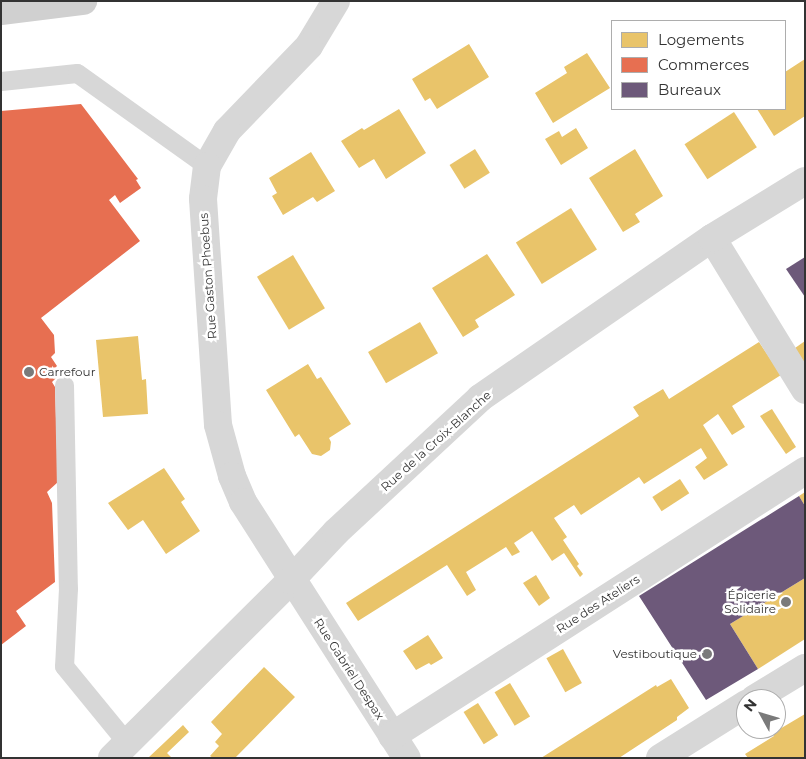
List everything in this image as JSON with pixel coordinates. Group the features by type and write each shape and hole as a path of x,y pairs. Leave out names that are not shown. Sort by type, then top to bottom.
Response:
{"main road":[{"path":"1,11 83,1"}],"street":[{"name":"Rue Gaston Phoebus","path":"291,580 243,502 232,476 218,425 203,199 207,166 228,131 309,46 336,1"},
{"name":"Rue de la Croix-Blanche","path":"120,750 291,580 336,532 480,398 712,238 805,181"},
{"path":"712,238 805,390"},
{"name":"Rue des Ateliers","path":"400,747 805,471"},
{"name":"Rue Gabriel Despax","path":"291,580 400,747"},
{"path":"770,689 805,668"},
{"path":"660,758 736,710"}],"lane":[{"path":"1,81 77,73 207,166"},
{"path":"64,385 68,588 64,666 120,750"}],"building: Logements":[{"path":"469,44 489,77 437,109 430,98 425,101 412,79"},
{"path":"587,53 610,88 553,123 535,93 567,73 564,67"},
{"path":"805,59 805,116 774,136 758,110 786,110 786,71"},
{"path":"399,109 426,153 386,179 374,159 359,168 341,141"},
{"path":"734,112 757,147 707,179 685,144"},
{"path":"576,128 588,148 561,165 545,139 559,131 562,137"},
{"path":"475,149 490,173 464,189 450,165"},
{"path":"635,149 663,196 635,214 640,222 623,232 589,178"},
{"path":"311,152 335,191 317,202 313,197 283,215 272,196 277,193 269,178"},
{"path":"571,208 597,250 542,284 516,242"},
{"path":"487,254 515,295 475,320 479,327 463,337 432,288"},
{"path":"293,255 325,308 289,330 257,277"},
{"path":"420,322 438,353 386,383 368,352"},
{"path":"138,336 142,380 146,379 148,414 103,417 96,340"},
{"path":"805,341 805,364 795,348"},
{"path":"759,342 781,375 732,406 745,427 732,435 718,414 703,425 728,465 704,480 695,467 707,458 701,448 644,484 639,477 581,515 574,505 554,518 567,537 563,540 579,564 577,566 583,574 580,577 564,553 552,561 532,531 514,543 520,552 512,556 506,547 466,572 476,590 467,596 447,565 358,621 346,603 639,416 633,407 663,389 669,399"},
{"path":"308,364 317,379 321,377 351,424 329,438 331,442 330,450 321,456 312,454 299,434 295,437 266,390"},
{"path":"772,409 796,447 786,454 760,416"},
{"path":"164,468 185,499 181,502 200,531 166,554 143,520 128,530 108,503"},
{"path":"680,479 689,493 662,511 652,497"},
{"path":"805,492 805,506 799,496"},
{"path":"536,575 550,598 539,606 523,583"},
{"name":"Épicerie Solidaire","path":"805,578 805,639 758,669 730,624"},
{"path":"428,635 443,658 431,665 429,663 416,670 403,651"},
{"path":"563,649 582,683 565,692 546,658"},
{"path":"264,667 295,697 235,758 213,758 210,756 219,746 215,742 222,734 211,722"},
{"path":"671,679 689,708 677,717 677,720 619,758 541,758 656,685 657,687"},
{"path":"510,683 530,716 515,726 495,692"},
{"path":"478,703 498,735 484,744 464,712"},
{"path":"805,714 805,758 748,758 745,754 769,739 786,739 786,725"},
{"path":"183,725 189,732 167,753 172,758 148,758"}],"building: Commerces":[{"name":"Carrefour","path":"81,104 138,179 136,180 141,188 120,203 115,195 109,200 140,241 41,318 54,335 55,353 51,357 57,366 54,369 59,375 52,382 55,387 58,482 47,492 52,503 55,582 16,611 26,626 1,645 1,111"}],"building: Bureaux":[{"path":"805,257 805,297 786,269"},
{"path":"799,496 805,506 805,578 730,624 758,669 706,700 639,596"}],"place":[{"name":"Carrefour","path":"29,372"},
{"name":"Épicerie Solidaire","path":"786,602"},
{"name":"Vestiboutique","path":"707,654"}]}
